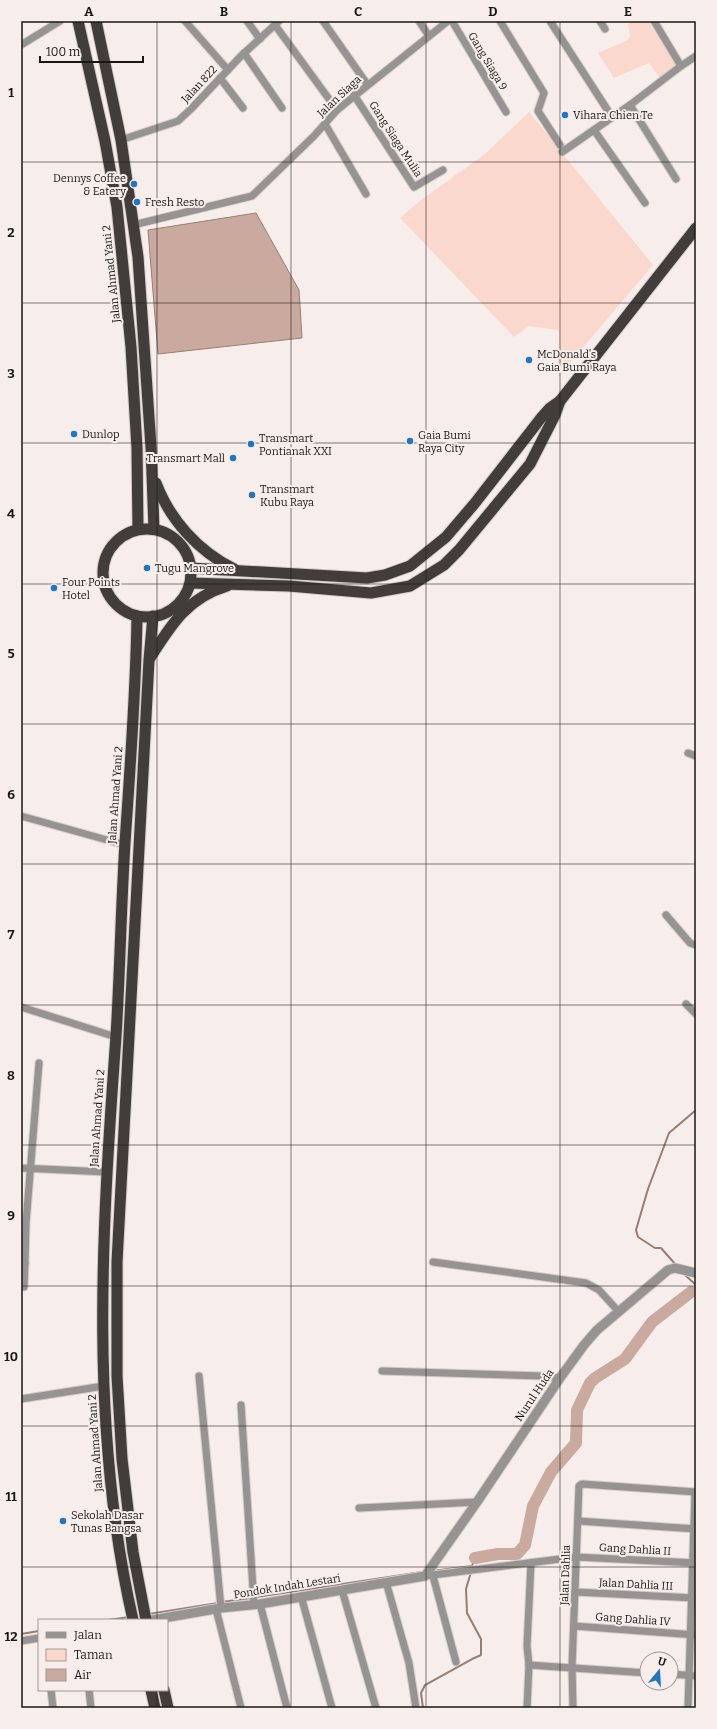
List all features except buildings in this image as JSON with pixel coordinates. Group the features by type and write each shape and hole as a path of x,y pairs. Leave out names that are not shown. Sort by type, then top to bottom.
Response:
{"highway":[{"name":"Jalan Ahmad Yani 2","path":"78,21 105,141 117,207 131,347 137,448 138,529"},
{"path":"96,21 121,140 138,257 153,475 154,529"},
{"path":"190,583 234,584 370,593 410,586 444,565 460,550 530,464 540,446 560,401 696,228"},
{"path":"190,568 367,578 385,575 410,566 446,537 478,499 541,418 550,408 560,401"},
{"path":"153,475 165,505 175,520 209,554 236,570"},
{"path":"138,529 154,529 174,537 188,556 190,583 187,593 180,603 171,611 153,616 137,616 118,606 110,598 105,588 102,578 105,556 118,539 127,533 138,529"},
{"path":"149,660 171,625 185,611 213,590 234,584"},
{"name":"Jalan Ahmad Yani 2","path":"133,1619 113,1501 104,1386 103,1262 106,1172 116,1037 125,845 136,671 137,616"},
{"path":"146,1619 142,1604 127,1505 122,1459 117,1376 116,1262 149,660 153,616"},
{"path":"151,1691 155,1708"},
{"path":"164,1691 168,1708"}],"street":[{"path":"21,45 60,21"},
{"path":"185,21 228,70"},
{"path":"247,21 260,39"},
{"path":"323,21 367,84"},
{"path":"418,21 429,36"},
{"name":"Jalan Siaga","path":"133,225 252,196 325,124 337,110 367,84 448,21"},
{"name":"Gang Siaga 9","path":"452,21 506,112"},
{"path":"500,21 544,93 538,111 561,149 594,130 696,56"},
{"path":"550,21 612,117"},
{"path":"600,21 606,29"},
{"path":"654,21 681,66"},
{"path":"277,23 337,110"},
{"name":"Jalan 822","path":"121,140 178,121 244,53 277,23"},
{"path":"244,53 282,108"},
{"path":"220,78 243,108"},
{"name":"Gang Siaga Mulia","path":"354,96 414,187 443,170"},
{"path":"630,105 676,179"},
{"path":"325,124 366,194"},
{"path":"594,130 645,203"},
{"path":"688,752 696,756"},
{"path":"21,816 125,845"},
{"path":"666,916 690,943 696,945"},
{"path":"686,1004 696,1014"},
{"path":"21,1007 116,1037"},
{"path":"24,1287 24,1223 31,1169 39,1063"},
{"path":"21,1168 106,1172"},
{"path":"433,1262 586,1283 599,1290 619,1312"},
{"name":"Nurul Huda","path":"429,1576 560,1378 591,1336 668,1270 679,1269 696,1273"},
{"path":"382,1371 543,1376 560,1378"},
{"path":"199,1376 218,1608 241,1708"},
{"path":"21,1398 104,1386"},
{"path":"241,1406 257,1604 287,1708"},
{"name":"Jalan Dahlia","path":"573,1708 572,1667 579,1486 582,1484 696,1492"},
{"path":"688,1708 693,1676 696,1492"},
{"path":"359,1508 477,1502"},
{"path":"578,1521 695,1529"},
{"name":"Gang Dahlia II","path":"429,1576 576,1557 694,1563"},
{"path":"527,1708 527,1646 531,1563"},
{"path":"429,1576 456,1662"},
{"name":"Pondok Indah Lestari","path":"158,1619 218,1608 257,1604 429,1576"},
{"path":"386,1582 409,1663 416,1708"},
{"path":"342,1590 376,1708"},
{"name":"Jalan Dahlia III","path":"575,1592 694,1598"},
{"path":"301,1596 332,1708"},
{"name":"Gang Dahlia IV","path":"574,1626 693,1634"},
{"path":"21,1641 38,1638"},
{"path":"528,1665 639,1672"},
{"path":"679,1675 693,1676"},
{"path":"51,1691 53,1708"},
{"path":"89,1691 91,1708"}],"green space":[{"path":"633,21 648,21 677,66 660,78 649,63 614,78 598,53 628,40 630,36 628,24"},
{"path":"529,112 653,265 558,377 559,330 529,326 514,337 400,218 421,200 485,154"}],"water":[{"path":"256,213 299,290 302,338 158,354 148,230"}],"waterway":[{"path":"676,1265 661,1248 655,1248 638,1237 636,1230 648,1189 669,1133 696,1110"},
{"path":"684,1274 696,1285"},
{"path":"691,1292 696,1290"},
{"path":"475,1558 498,1554 517,1554 525,1545 533,1506 551,1472 576,1443 577,1410 590,1383 595,1378 625,1359 652,1322 691,1292"},
{"path":"472,1566 475,1558"},
{"path":"432,1571 472,1566"},
{"path":"256,1597 422,1572"},
{"path":"423,1708 421,1693 425,1685 481,1655 481,1639 467,1613 466,1589 471,1572"},
{"path":"222,1602 251,1598"},
{"path":"149,1614 218,1603"},
{"path":"115,1619 129,1617"},
{"path":"21,1634 38,1631"}],"place":[{"name":"Vihara Chien Te","path":"565,115"},
{"name":"Dennys Coffee & Eatery","path":"134,184"},
{"name":"Fresh Resto","path":"137,202"},
{"name":"McDonald's Gaia Bumi Raya","path":"529,360"},
{"name":"Dunlop","path":"74,434"},
{"name":"Gaia Bumi Raya City","path":"410,441"},
{"name":"Transmart Pontianak XXI","path":"251,444"},
{"name":"Transmart Mall","path":"233,458"},
{"name":"Transmart Kubu Raya","path":"252,495"},
{"name":"Tugu Mangrove","path":"147,568"},
{"name":"Four Points Hotel","path":"54,588"},
{"name":"Sekolah Dasar Tunas Bangsa","path":"63,1521"}]}
